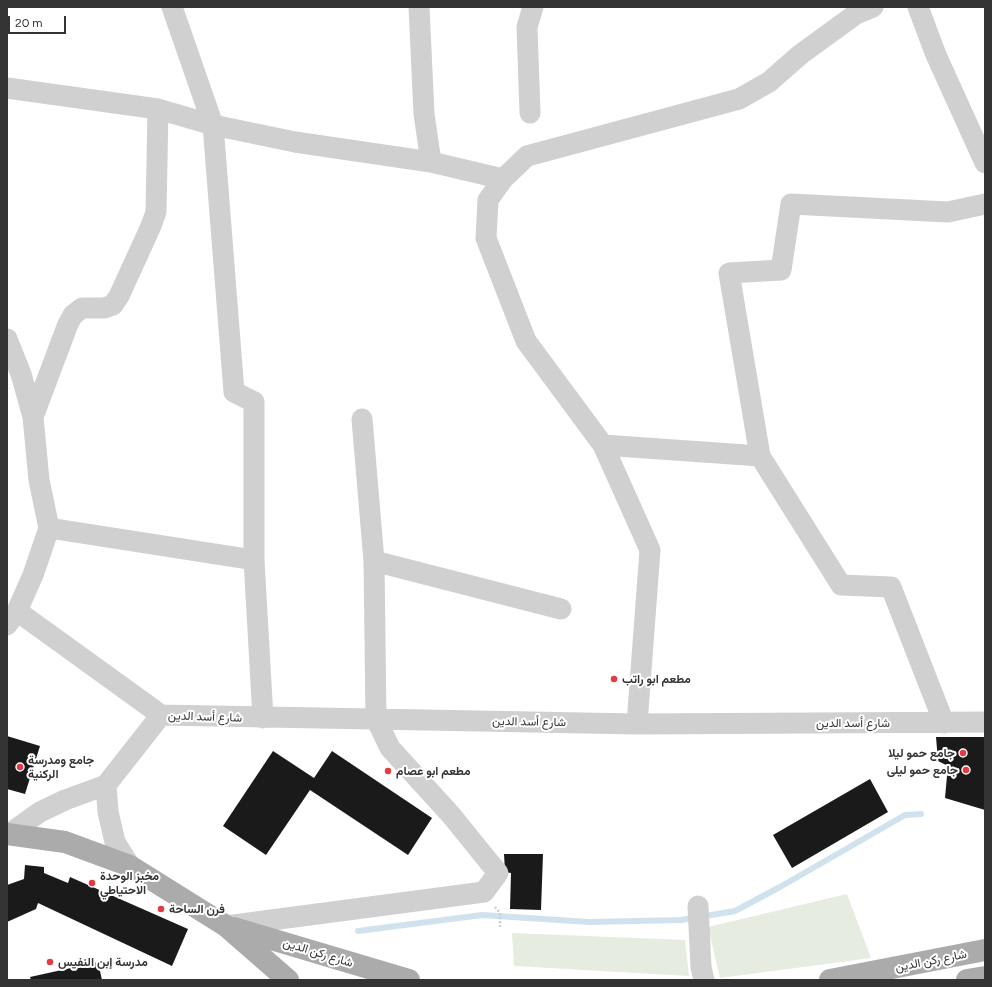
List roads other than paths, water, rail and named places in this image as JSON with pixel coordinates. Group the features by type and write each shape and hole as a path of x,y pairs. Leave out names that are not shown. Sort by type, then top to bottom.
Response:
{"main road":[{"path":"8,834 65,842 130,866 226,926 288,980"},
{"name":"شارع ركن الدين","path":"226,926 409,980"},
{"name":"شارع ركن الدين","path":"830,980 985,950"},
{"path":"967,980 985,977"}],"street":[{"path":"172,7 214,125 234,392 254,402 254,560 263,718"},
{"path":"419,7 424,107 431,162"},
{"path":"530,113 527,27 533,7"},
{"path":"637,724 650,550 603,445 526,341 486,238 488,200 503,179 527,156 739,99 769,82 801,54 856,14 873,7"},
{"path":"918,7 936,55 985,163"},
{"path":"7,88 158,108 214,125 295,142 431,162 503,179"},
{"path":"33,417 70,319 82,308 104,308 112,305 118,296 151,226 156,212 158,108"},
{"path":"944,723 891,587 841,585 760,456 729,273 781,270 791,204 948,212 985,204"},
{"path":"7,339 21,374 33,417 39,480 49,528 33,575 12,618 161,715"},
{"path":"226,926 484,892 498,873 451,815 390,748 376,719 374,561 362,419"},
{"path":"603,445 760,456"},
{"path":"49,528 254,560"},
{"path":"374,561 561,609"},
{"name":"شارع أسد الدين","path":"106,785 161,715 637,724 985,722"},
{"path":"8,834 40,812 65,800 106,785 108,812 115,842 130,866"},
{"path":"698,906 702,974"}],"waterway":[{"path":"358,931 482,915 589,922 681,920 735,911 780,887 905,815 921,814"}],"place":[{"name":"مطعم ابو راتب","path":"614,679"},
{"name":"جامع حمو ليلا","path":"963,753"},
{"name":"جامع ومدرسة الركنية","path":"20,767"},
{"name":"جامع حمو ليلى","path":"966,770"},
{"name":"مطعم ابو عصام","path":"388,771"},
{"name":"مخبز الوحدة الاحتياطي","path":"92,883"},
{"name":"فرن الساحة","path":"161,909"},
{"name":"مدرسة إبن النفيس","path":"50,962"}]}
